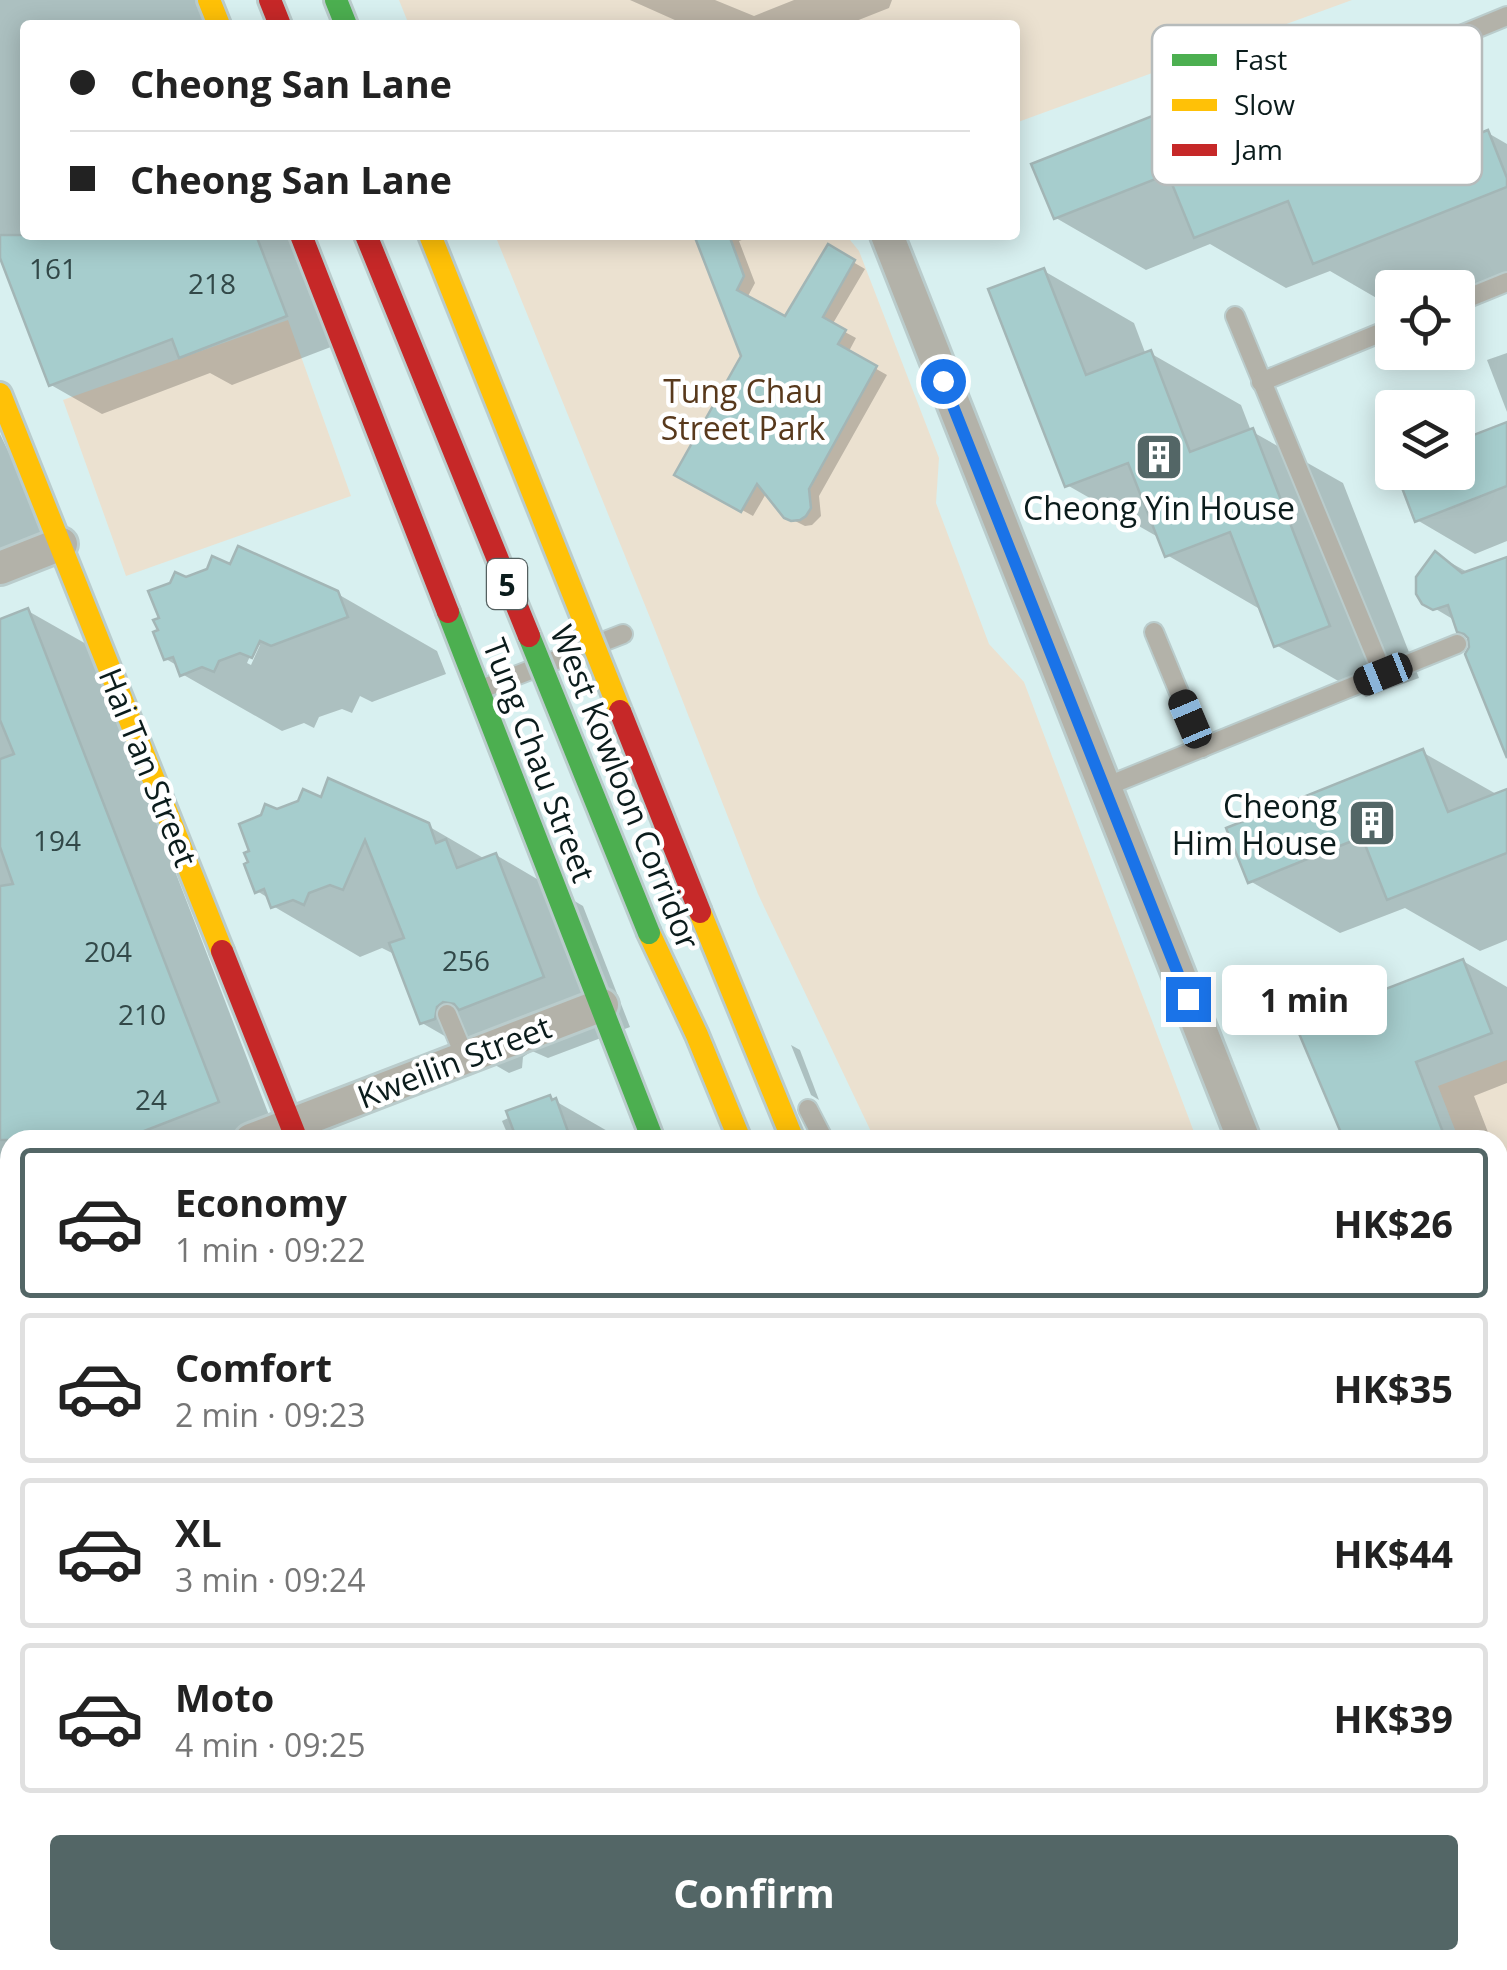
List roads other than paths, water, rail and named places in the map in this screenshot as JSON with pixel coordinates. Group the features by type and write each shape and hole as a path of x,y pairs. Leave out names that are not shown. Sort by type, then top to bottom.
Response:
{"main road":[{"name":"Tung Chau Street","path":"303,240 649,1130"},
{"name":"West Kowloon Corridor","path":"368,240 649,933 736,1130"},
{"name":"West Kowloon Corridor","path":"432,240 789,1130"},
{"name":"Hai Tan Street","path":"0,394 293,1130"},
{"path":"649,933 688,1070"}],"street":[{"path":"889,240 1240,1130"},
{"path":"0,568 61,544"},
{"name":"Kweilin Street","path":"299,1130 465,1057 602,1005"}],"lane":[{"path":"1482,26 1507,16"},
{"path":"1475,295 1507,282"},
{"path":"1234,316 1383,674"},
{"path":"1261,382 1375,335"},
{"path":"1154,632 1202,748"},
{"path":"478,691 623,634"},
{"path":"1105,787 1457,644"},
{"path":"700,912 773,1044"},
{"path":"448,1014 465,1057"},
{"path":"800,1094 819,1130"}],"place":[{"name":"Cheong Yin House","path":"1159,457"},
{"name":"Cheong Him House","path":"1372,823"}],"park label":[{"name":"Tung Chau Street Park","path":"743,408"}]}
